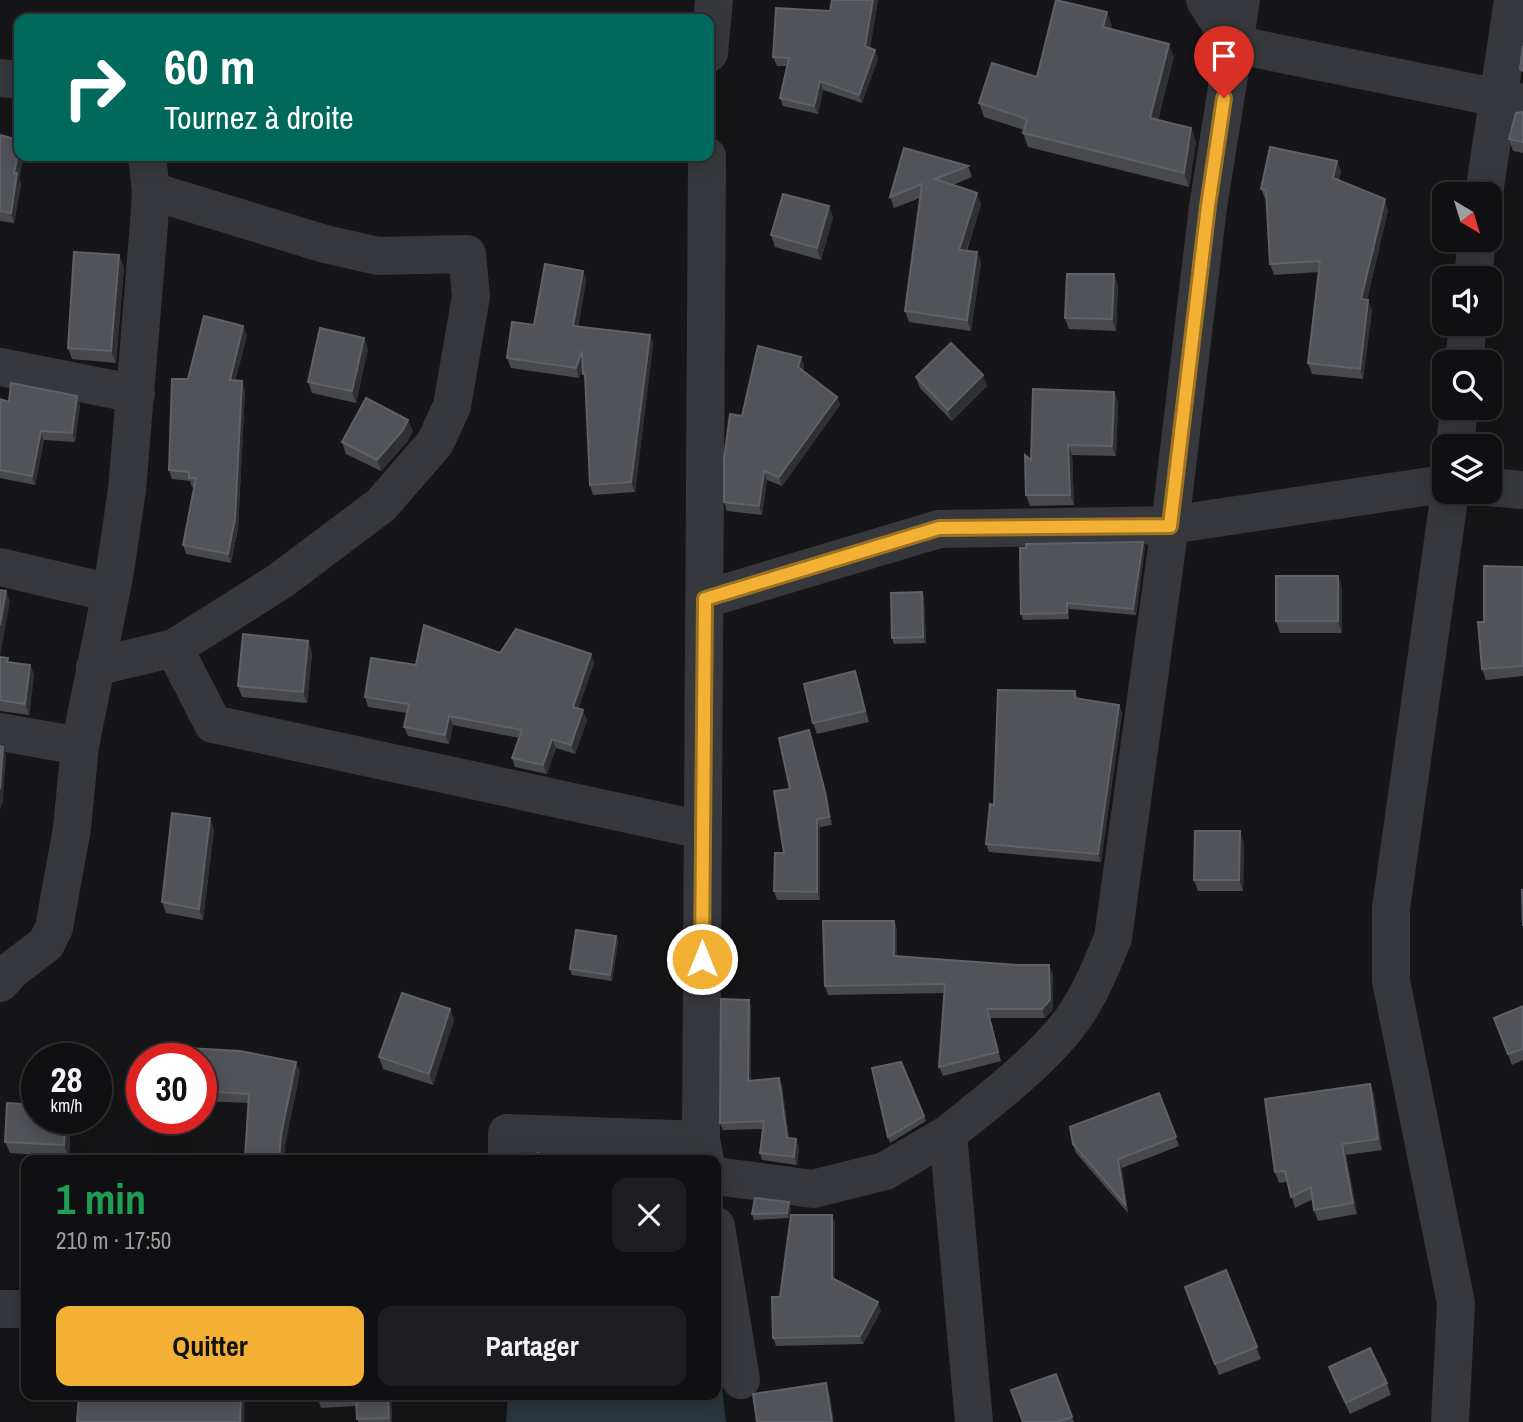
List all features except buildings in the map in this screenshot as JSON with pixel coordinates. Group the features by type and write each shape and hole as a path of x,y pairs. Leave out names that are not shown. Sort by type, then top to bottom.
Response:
{"street":[{"path":"1205,0 1233,44 1511,101"},
{"path":"721,1177 813,1189 885,1171 948,1134 1008,1085 1066,1028 1096,978 1113,938 1170,526 1208,206 1241,0"},
{"path":"1487,182 1511,101 1513,0"},
{"path":"507,1155 507,1133 703,1150 702,830 707,161"},
{"path":"4,973 46,944 54,928 72,828 80,746 96,667 111,593 127,490 136,394 149,174 325,244 378,256 467,254 471,296 452,405 435,443 381,505 280,581 174,648 96,667"},
{"path":"0,367 136,394"},
{"path":"705,599 939,528 1170,526 1432,486"},
{"path":"1502,488 1523,490"},
{"path":"1448,504 1391,908 1391,981 1456,1303 1450,1422"},
{"path":"0,567 111,593"},
{"path":"174,648 213,724 702,830"},
{"path":"0,732 80,746"},
{"path":"948,1134 974,1422"},
{"path":"721,1257 741,1380"},
{"path":"0,1309 21,1309"}],"shaded area":[{"path":"721,1381 726,1422 506,1422 508,1400 721,1400"}],"route":[{"path":"702,959 705,599 939,528 1170,526 1208,206 1224,98"}]}
